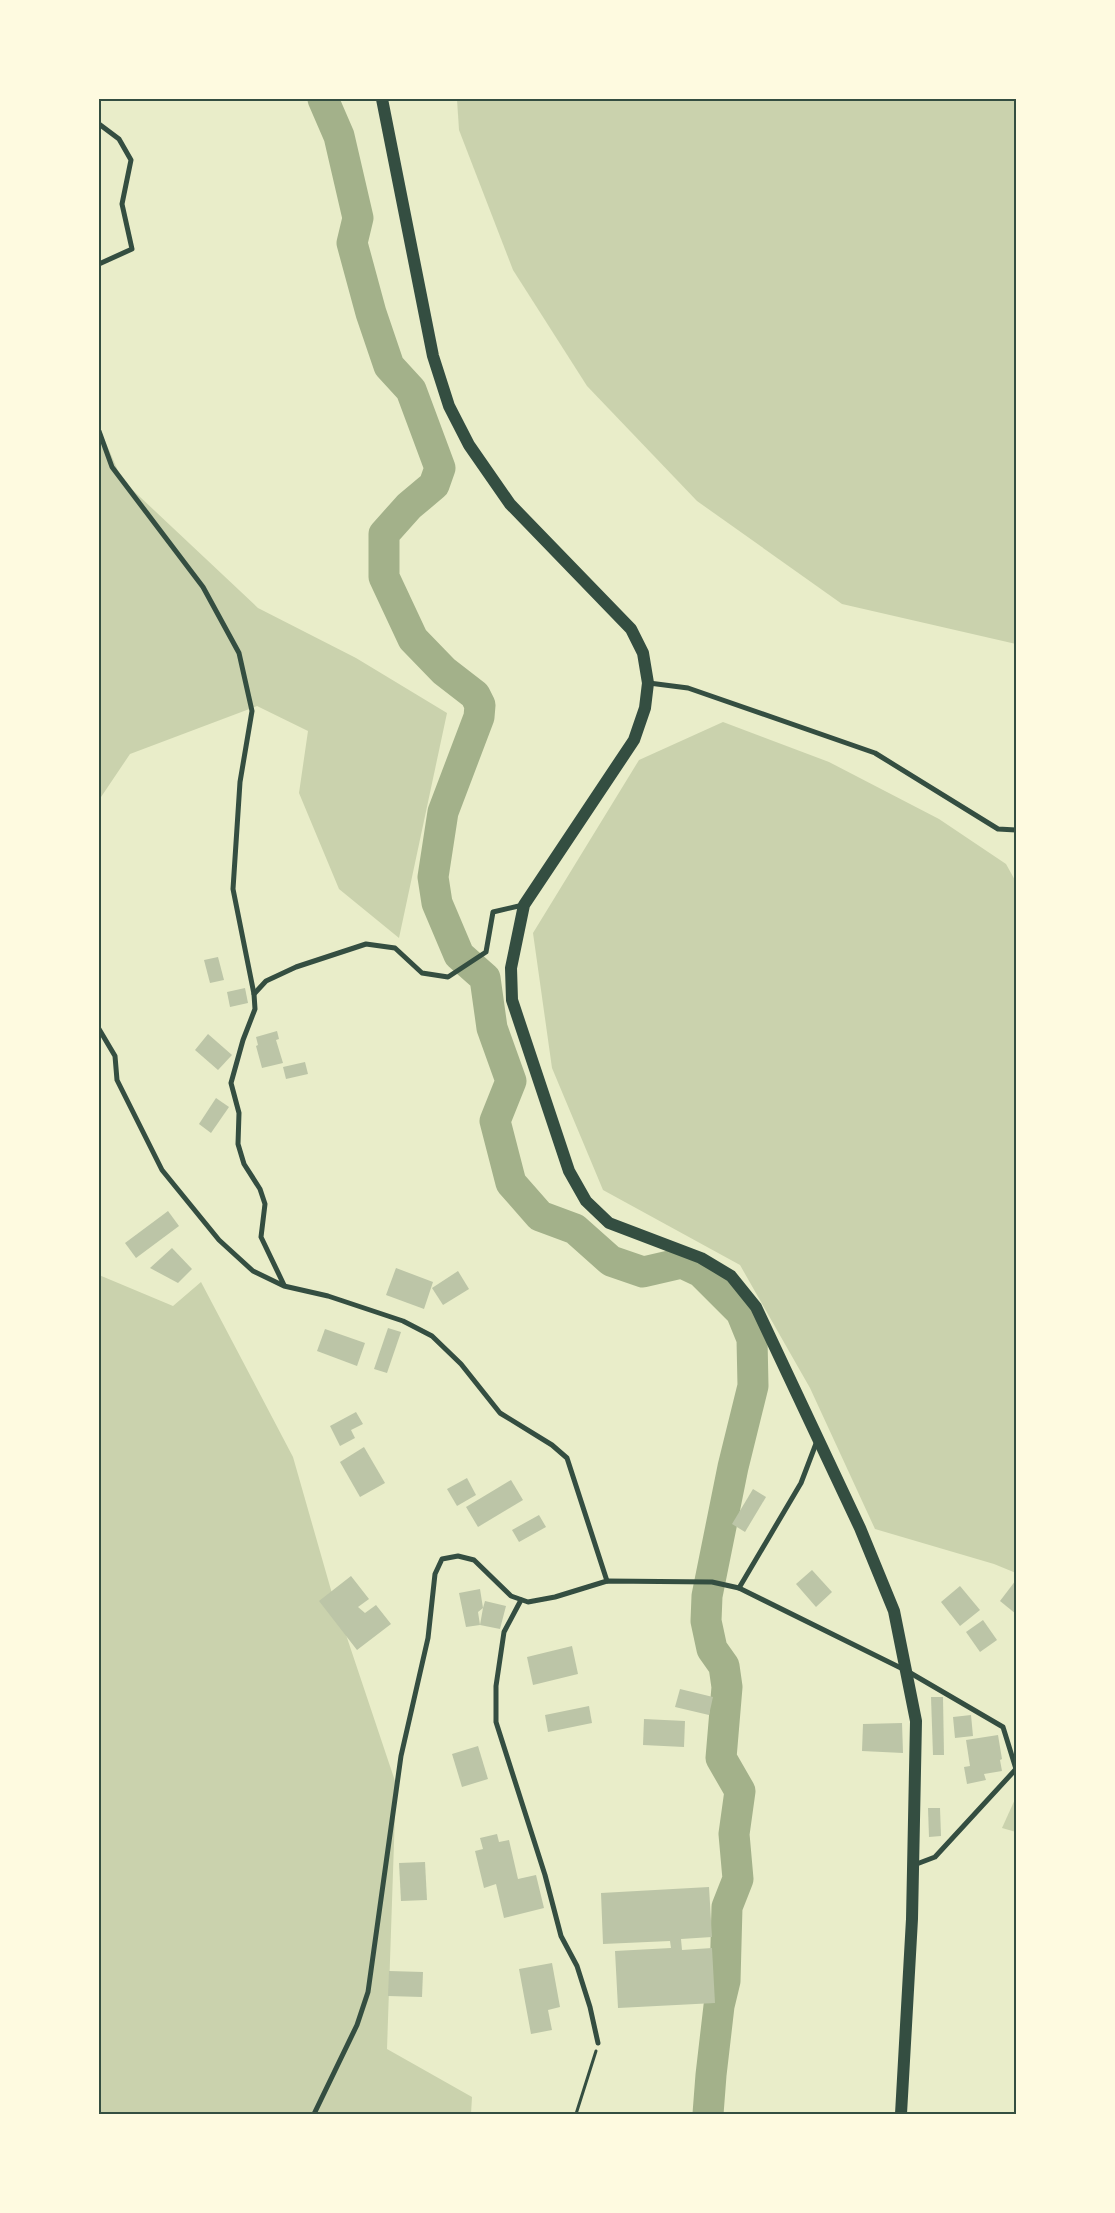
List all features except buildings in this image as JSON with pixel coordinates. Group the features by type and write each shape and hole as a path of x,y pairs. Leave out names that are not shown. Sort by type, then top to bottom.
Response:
{"main road":[{"path":"382,99 433,356 449,406 469,445 510,504 631,629 643,653 648,683 645,708 634,740 524,905 512,968 512,1000 569,1171 586,1201 609,1223 701,1258 731,1276 756,1308 860,1528 894,1612 916,1721 912,1919 902,2114"}],"street":[{"path":"99,124 119,139 131,160 122,204 132,249 99,264"},
{"path":"99,431 112,467 203,587 238,653 252,711 240,782 233,889 254,994 255,1009 243,1040 231,1083 239,1113 238,1144 244,1164 260,1189 265,1204 261,1237 284,1286"},
{"path":"648,683 688,688 875,753 998,830 1016,830"},
{"path":"254,994 266,981 296,967 366,944 395,948 422,972 448,977 486,952 493,912 524,905"},
{"path":"99,1029 116,1056 117,1080 162,1170 219,1240 252,1271 284,1286 328,1296 403,1321 432,1336 461,1364 500,1413 552,1445 567,1458 607,1581"},
{"path":"739,1588 801,1483 818,1438"},
{"path":"314,2114 357,2025 368,1992 401,1756 428,1638 435,1574 442,1559 458,1556 474,1560 511,1596 528,1602 555,1598 607,1581 712,1582 739,1588 907,1671 1004,1727 1016,1769 935,1857 913,1865"},
{"path":"520,1600 504,1632 496,1686 496,1722 545,1875 561,1936 580,1974 590,2006 598,2044"}],"path":[{"path":"576,2114 598,2044"}],"green space":[{"path":"457,99 1016,99 1016,644 842,604 697,501 587,386 513,270 459,130"},
{"path":"99,427 122,480 258,608 356,658 447,713 399,938 339,889 299,793 308,731 257,706 130,754 99,800"},
{"path":"723,722 829,762 939,819 1006,864 1016,882 1016,1573 994,1564 875,1529 810,1388 740,1265 603,1190 552,1068 533,933 639,760"},
{"path":"99,1275 173,1306 201,1282 293,1457 331,1590 396,1784 387,2049 472,2097 471,2114 99,2114"},
{"path":"1016,1797 1016,1832 1002,1828"}],"waterway":[{"path":"323,99 339,136 358,218 352,243 371,313 389,366 411,390 440,468 434,485 409,506 384,534 384,577 413,639 444,671 475,695 480,705 479,717 443,812 433,877 437,903 459,955 485,978 492,1028 511,1081 495,1121 511,1183 540,1216 575,1229 611,1261 643,1272 682,1263 701,1272 741,1312 752,1339 753,1386 733,1467 707,1596 706,1621 712,1649 724,1666 727,1687 721,1758 740,1791 734,1834 738,1879 727,1907 725,1981 719,2006 708,2114"}]}
